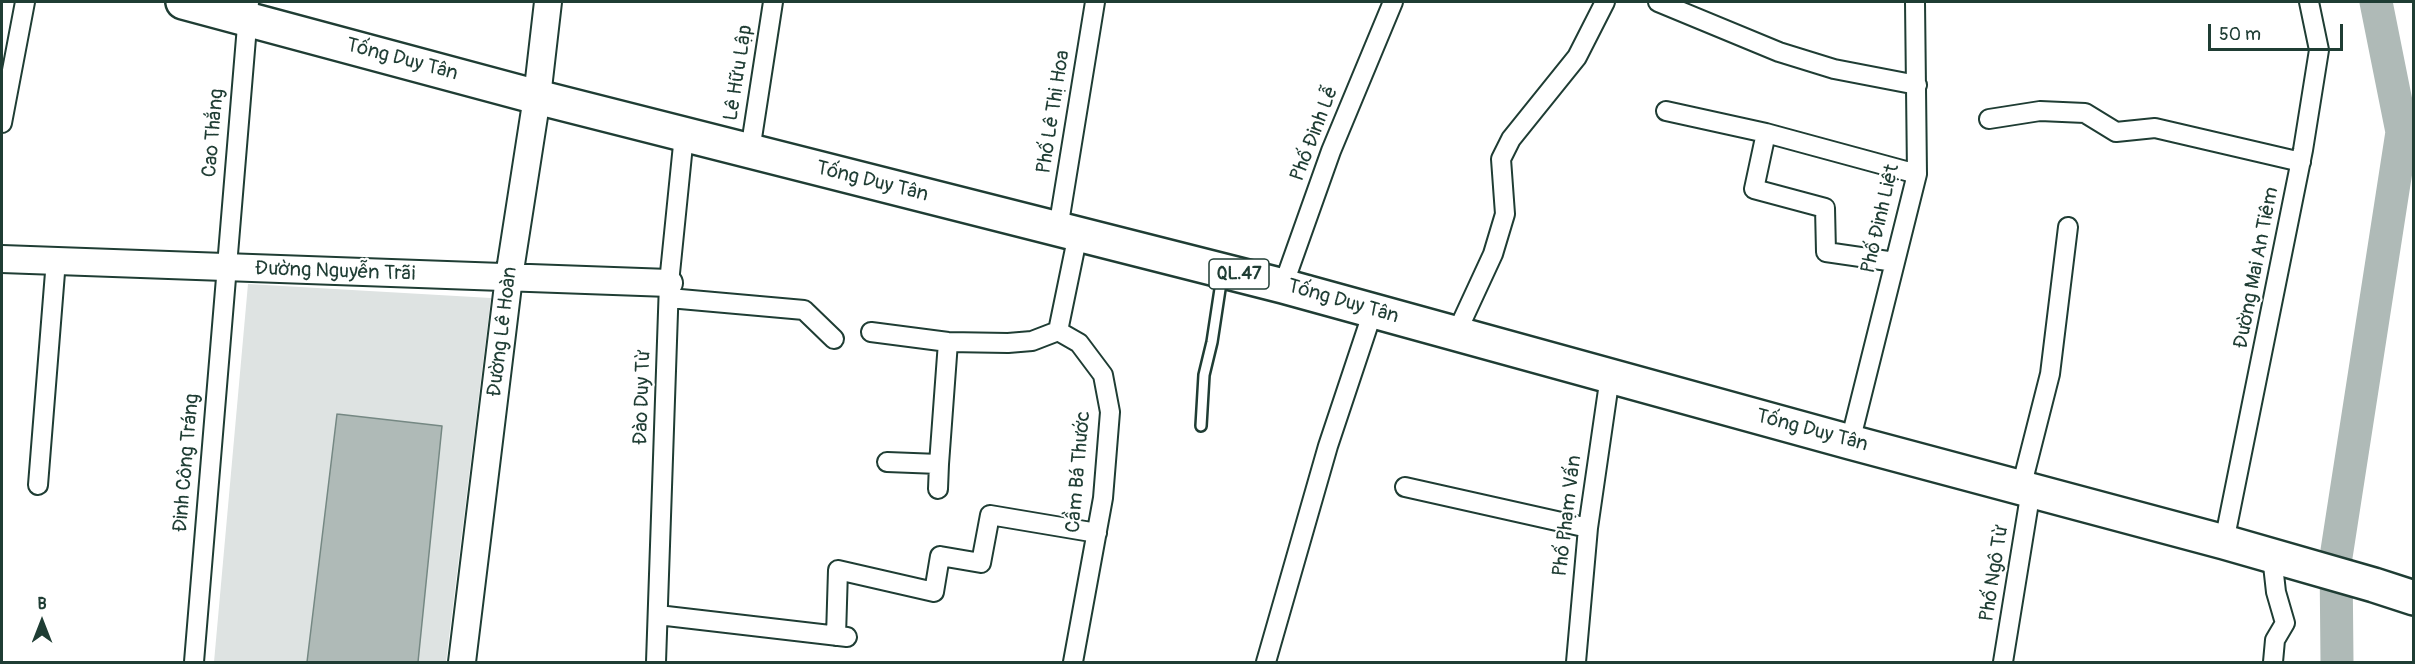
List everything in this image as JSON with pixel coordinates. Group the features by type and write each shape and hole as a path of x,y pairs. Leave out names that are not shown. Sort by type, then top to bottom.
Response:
{"highway":[{"name":"Tống Duy Tân","path":"183,2 248,10 537,97 1223,270 2281,559"},
{"name":"QL.47","path":"2281,559 2414,598"}],"street":[{"path":"2,123 25,2"},
{"name":"Đường Lê Hoàn","path":"462,663 509,277 537,97 548,2"},
{"name":"Lê Hữu Lập","path":"750,151 773,2"},
{"name":"Phố Lê Thị Hoa","path":"1068,232 1095,2"},
{"name":"Phố Đinh Lễ","path":"1283,286 1331,151 1393,2"},
{"path":"1456,333 1493,254 1505,214 1502,159 1511,139 1577,57 1605,2"},
{"path":"1658,2 1779,52 1834,69 1917,85"},
{"name":"Phố Đinh Liệt","path":"1850,442 1917,174 1915,2"},
{"name":"Đường Mai An Tiêm","path":"2224,542 2301,162 2319,50 2309,2"},
{"name":"Cao Thắng","path":"225,268 248,10"},
{"path":"1666,111 1766,133 1917,174"},
{"path":"1989,119 2040,111 2085,113 2116,132 2155,128 2301,162"},
{"path":"1766,133 1754,189 1825,208 1826,252 1895,262"},
{"name":"Đào Duy Từ","path":"656,663 669,291 684,135"},
{"name":"Phố Ngô Từ","path":"2004,663 2026,489 2050,374 2068,227"},
{"path":"871,332 948,342 1032,341 1058,331 1068,232"},
{"name":"Đường Nguyễn Trãi","path":"2,258 509,277 669,291"},
{"path":"38,485 56,260"},
{"name":"Đinh Công Tráng","path":"194,663 225,268"},
{"path":"669,291 804,310 834,339"},
{"path":"1266,662 1328,446 1373,311"},
{"name":"Cầm Bá Thước","path":"1058,331 1079,343 1103,375 1110,411 1103,498 1073,663"},
{"path":"938,489 948,342"},
{"name":"Phố Phạm Vấn","path":"1576,663 1588,528 1610,376"},
{"path":"886,462 939,464"},
{"path":"1405,488 1588,528"},
{"path":"658,615 842,637 838,570 934,592 940,556 981,563 990,515 1097,533"},
{"path":"2273,663 2275,640 2285,623 2276,592 2281,559"}],"lane":[{"path":"1201,426 1204,375 1212,342 1223,270"}],"shaded area":[{"path":"248,284 491,298 446,662 214,662"},
{"path":"337,414 442,426 418,662 307,662"}],"waterway":[{"path":"2337,662 2336,557 2402,132 2376,2"}]}
